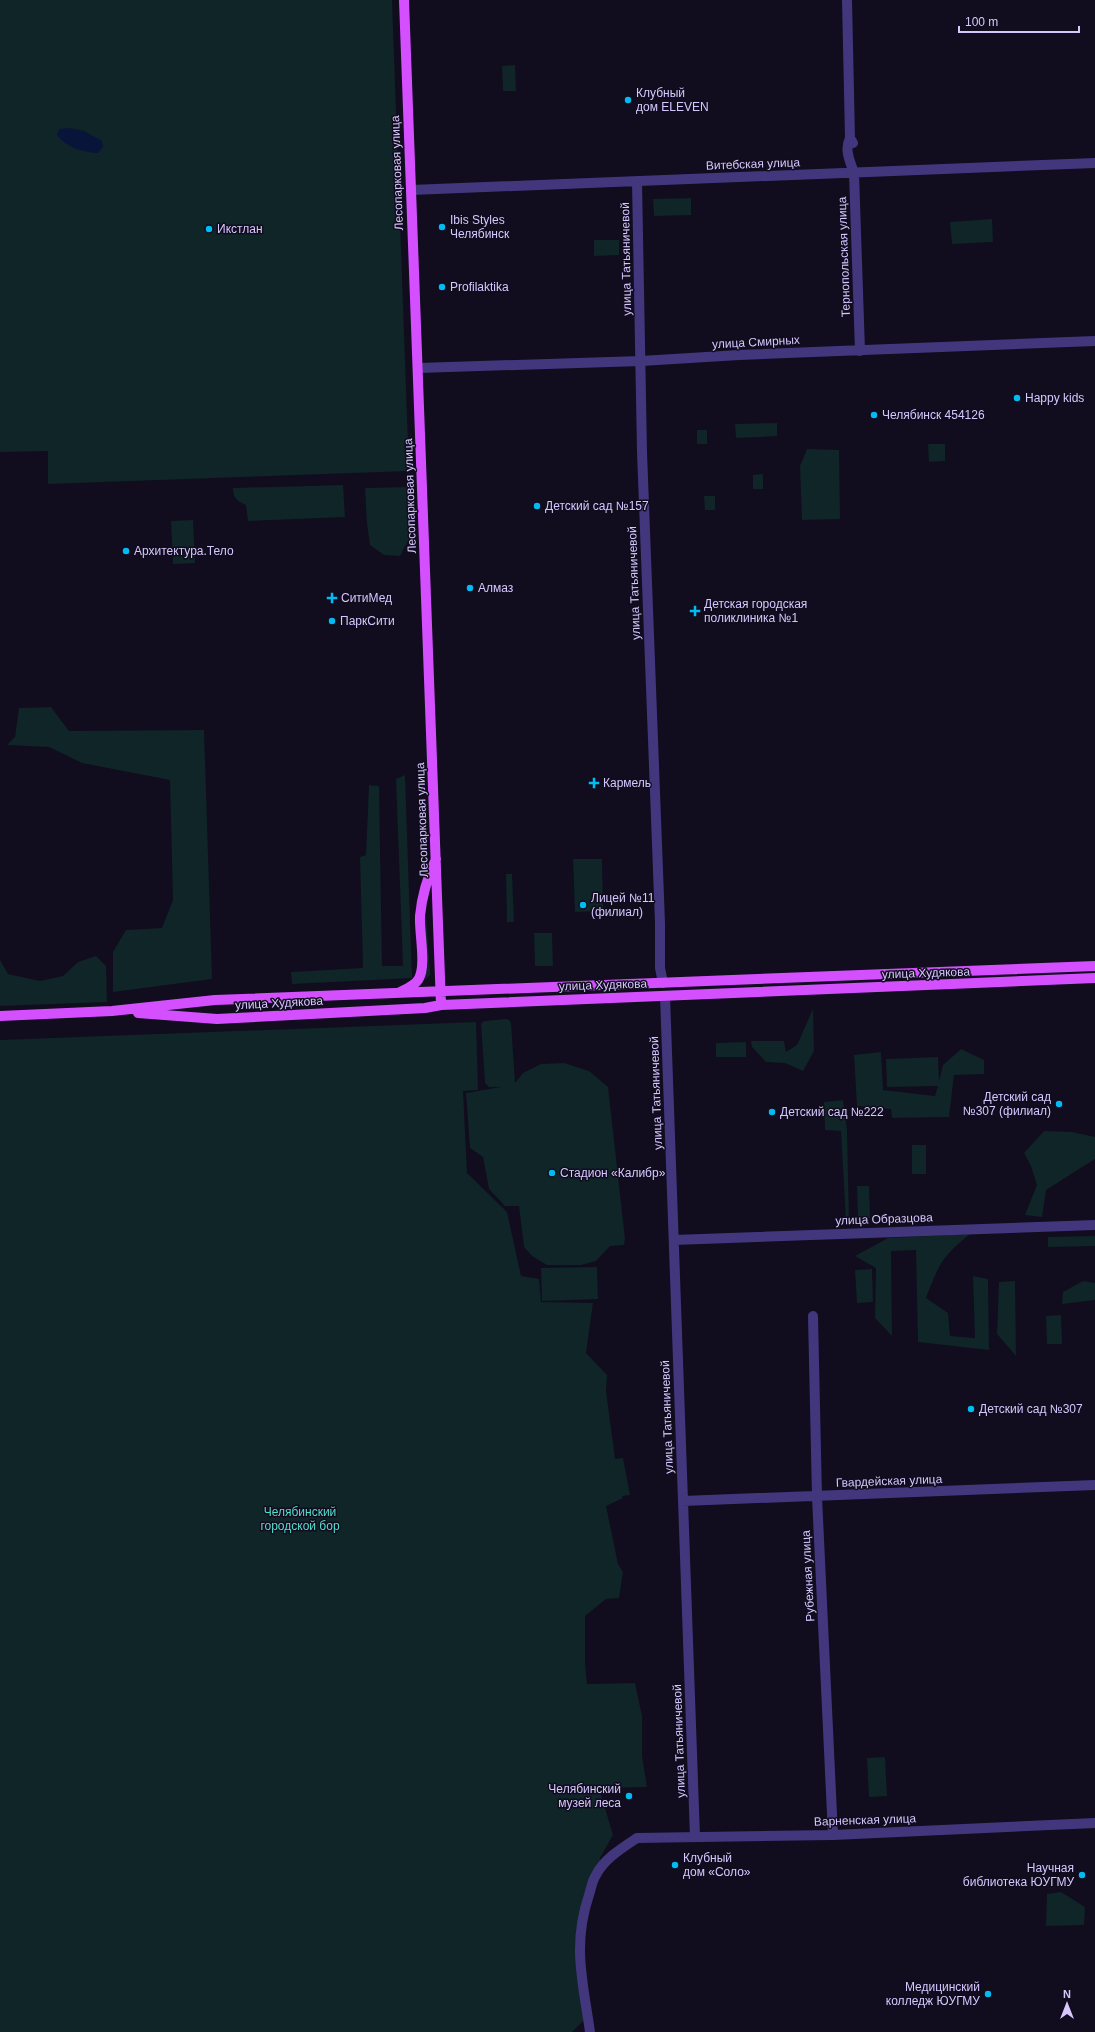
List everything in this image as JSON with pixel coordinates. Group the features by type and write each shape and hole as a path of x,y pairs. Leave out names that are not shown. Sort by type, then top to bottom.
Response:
{"main road":[{"name":"Лесопарковая улица","path":"404,0 442,1005"},
{"path":"394,994 411,986 418,980 421,971 421,910 426,880 436,858"},
{"name":"улица Худякова","path":"0,1016 112,1011 215,1000 1095,966"},
{"name":"улица Худякова","path":"112,1011 217,1019 425,1008 442,1005 1035,982 1095,978"},
{"path":"663,983 665,996"}],"street":[{"name":"Тернопольская улица","path":"847,0 850,138 848,143 848,155 852,168 860,351"},
{"name":"Витебская улица","path":"411,190 637,181 852,168 1095,163"},
{"name":"улица Татьяничевой","path":"637,181 646,559 660,923 660,960 663,983"},
{"name":"улица Смирных","path":"418,368 641,361 1095,341"},
{"name":"улица Татьяничевой","path":"665,996 695,1837"},
{"name":"улица Образцова","path":"674,1240 1095,1225"},
{"name":"Рубежная улица","path":"813,1316 817,1497 832,1835"},
{"name":"Гвардейская улица","path":"683,1501 817,1497 1095,1485"},
{"name":"Варненская улица","path":"590,2032 579,1955 580,1928 596,1875 620,1849 637,1838 832,1835 1095,1823"}],"green space":[{"path":"0,0 392,0 409,471 48,484 48,451 0,452"},
{"path":"515,65 516,91 503,91 502,66"},
{"path":"691,198 691,215 654,216 653,199"},
{"path":"992,219 993,242 952,244 950,222"},
{"path":"594,240 619,240 619,255 594,256"},
{"path":"777,423 777,436 736,438 735,424"},
{"path":"697,430 707,430 707,444 697,444"},
{"path":"928,444 945,444 945,461 929,462"},
{"path":"807,449 839,450 840,519 802,520 800,466"},
{"path":"763,474 763,489 753,489 753,475"},
{"path":"343,485 345,517 248,521 246,505 236,499 233,488"},
{"path":"413,487 415,528 400,556 384,555 370,545 365,488"},
{"path":"704,496 715,496 715,510 705,510"},
{"path":"193,520 195,563 173,564 171,521"},
{"path":"51,707 69,731 204,730 212,979 113,992 113,952 126,930 162,928 173,900 170,780 82,763 49,747 7,745 15,737 19,708"},
{"path":"405,775 412,978 292,984 291,972 363,968 360,857 366,855 369,785 379,786 382,966 403,966 396,779"},
{"path":"573,859 602,859 603,911 575,912"},
{"path":"506,874 512,874 514,922 507,922"},
{"path":"426,915 430,975 425,980 425,917"},
{"path":"534,933 552,933 553,966 535,966"},
{"path":"96,956 106,966 107,1002 0,1006 0,960 8,974 40,981 63,976 78,962"},
{"path":"813,1009 814,1051 803,1071 785,1063 766,1062 752,1047 751,1041 784,1041 786,1052 797,1045"},
{"name":"Стадион «Калибр»","path":"506,1019 511,1023 515,1083 523,1073 541,1064 564,1063 589,1071 608,1087 625,1239 624,1245 610,1246 596,1261 581,1265 547,1265 532,1256 524,1247 519,1206 505,1206 489,1189 483,1157 470,1148 466,1093 501,1087 489,1087 485,1083 481,1023 485,1021"},
{"name":"Челябинский городской бор","path":"476,1022 478,1090 463,1091 467,1173 507,1212 521,1276 539,1279 541,1302 593,1303 586,1353 607,1375 606,1391 615,1459 623,1458 630,1495 622,1496 623,1498 606,1506 618,1564 623,1572 619,1598 606,1599 585,1616 585,1664 587,1684 635,1683 642,1716 642,1756 647,1787 599,1788 613,1835 600,1858 601,1862 577,1933 584,2020 572,2032 0,2032 0,1040"},
{"path":"746,1042 746,1057 716,1057 716,1043"},
{"path":"961,1049 984,1060 984,1074 954,1075 949,1117 892,1118 891,1109 857,1106 854,1055 881,1052 883,1090 935,1096 938,1086 887,1087 886,1059 938,1057 939,1081 943,1065"},
{"path":"843,1100 847,1130 849,1221 846,1221 841,1131 825,1130 824,1102"},
{"path":"1044,1131 1072,1132 1095,1137 1095,1159 1046,1190 1042,1217 1025,1215 1037,1185 1031,1166 1024,1153"},
{"path":"912,1145 926,1145 926,1174 912,1174"},
{"path":"857,1186 869,1186 870,1218 858,1219"},
{"path":"970,1234 947,1255 942,1262 934,1277 926,1298 948,1313 950,1336 975,1338 973,1276 988,1279 989,1350 918,1342 916,1250 891,1251 892,1336 875,1318 876,1268 855,1256 888,1238"},
{"path":"1095,1236 1095,1246 1048,1247 1048,1237"},
{"path":"597,1267 598,1299 542,1301 541,1268"},
{"path":"872,1269 873,1302 857,1303 855,1270"},
{"path":"1015,1281 1016,1356 997,1334 999,1282"},
{"path":"1083,1281 1095,1283 1095,1300 1062,1304 1063,1292"},
{"path":"1061,1315 1062,1344 1047,1344 1046,1316"},
{"path":"885,1757 887,1796 869,1797 867,1758"},
{"path":"1061,1892 1085,1907 1084,1925 1046,1926 1047,1894"}],"water":[{"path":"69,128 84,131 102,141 103,147 98,153 80,150 70,146 57,135 59,129"}],"place":[{"name":"Клубный дом ELEVEN","path":"628,100"},
{"name":"Ibis Styles Челябинск","path":"442,227"},
{"name":"Икстлан","path":"209,229"},
{"name":"Profilaktika","path":"442,287"},
{"name":"Happy kids","path":"1017,398"},
{"name":"Челябинск 454126","path":"874,415"},
{"name":"Детский сад №157","path":"537,506"},
{"name":"Архитектура.Тело","path":"126,551"},
{"name":"Алмаз","path":"470,588"},
{"name":"СитиМед","path":"332,598"},
{"name":"Детская городская поликлиника №1","path":"695,611"},
{"name":"ПаркСити","path":"332,621"},
{"name":"Кармель","path":"594,783"},
{"name":"Лицей №11 (филиал)","path":"583,905"},
{"name":"Детский сад №307 (филиал)","path":"1059,1104"},
{"name":"Детский сад №222","path":"772,1112"},
{"name":"Стадион «Калибр»","path":"552,1173"},
{"name":"Детский сад №307","path":"971,1409"},
{"name":"Челябинский музей леса","path":"629,1796"},
{"name":"Клубный дом «Соло»","path":"675,1865"},
{"name":"Научная библиотека ЮУГМУ","path":"1082,1875"},
{"name":"Медицинский колледж ЮУГМУ","path":"988,1994"}]}
